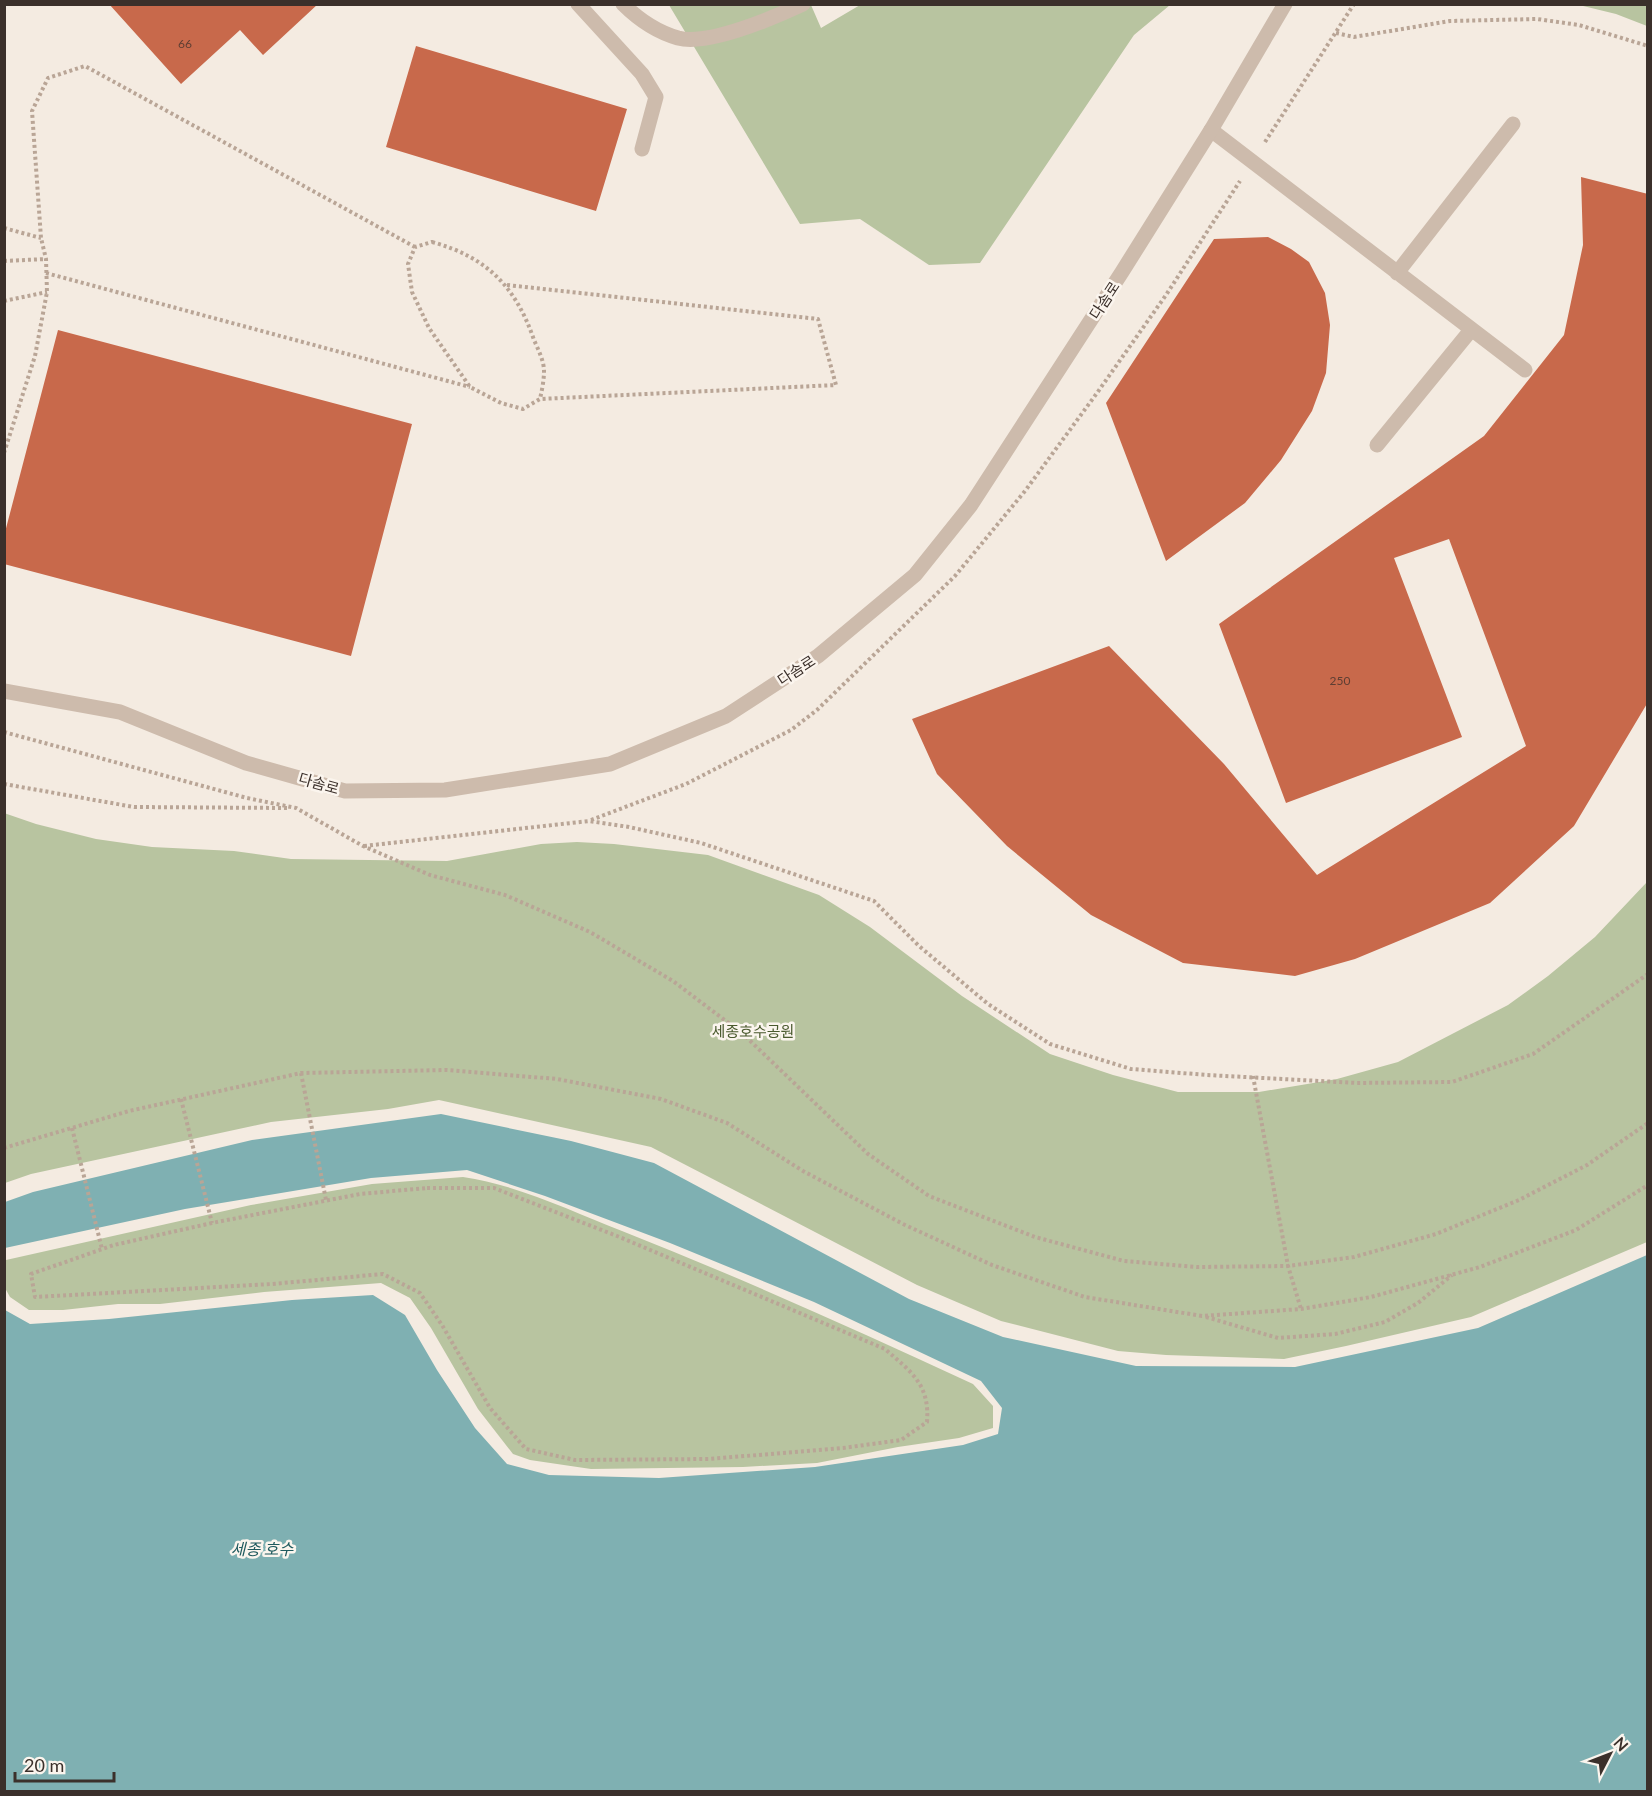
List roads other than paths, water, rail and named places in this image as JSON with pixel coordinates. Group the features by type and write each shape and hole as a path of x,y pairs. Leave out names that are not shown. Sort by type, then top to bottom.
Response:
{"street":[{"path":"578,4 642,74 656,98 642,149"},
{"path":"623,4 647,26 681,38 710,37 729,32 765,21 803,4"},
{"name":"다솜로","path":"4,691 120,712 246,763 345,791 446,790 610,764 726,716 818,656 915,575 971,505 1122,272 1285,4"},
{"path":"1398,273 1513,124"},
{"path":"1210,130 1525,370"},
{"path":"1377,445 1471,330"}],"water":[{"name":"세종 호수","path":"441,1114 571,1141 654,1163 909,1299 1003,1337 1136,1366 1295,1367 1478,1328 1647,1255 1647,1791 5,1791 5,1310 30,1324 109,1319 292,1300 373,1295 405,1315 475,1428 507,1464 549,1475 659,1478 815,1467 963,1445 998,1434 1002,1408 981,1381 814,1302 670,1243 545,1196 467,1170 371,1178 185,1209 5,1248 5,1202 33,1192 252,1140"}],"park label":[{"name":"세종호수공원","path":"753,1031"}]}
